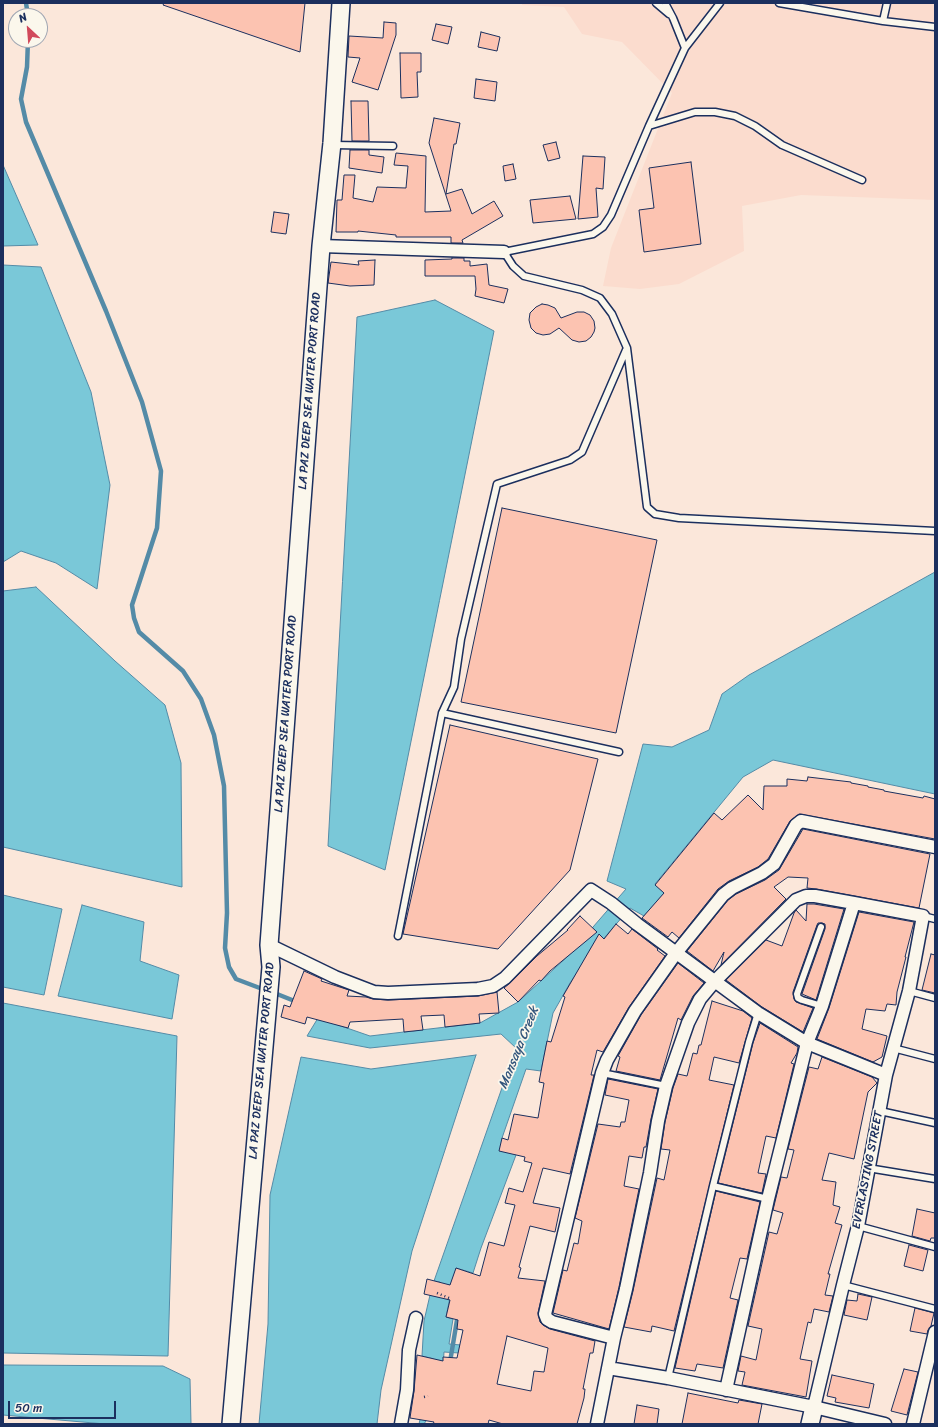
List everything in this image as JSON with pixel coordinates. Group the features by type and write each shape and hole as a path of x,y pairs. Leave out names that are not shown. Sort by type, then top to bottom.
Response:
{"main road":[{"name":"LA PAZ DEEP SEA WATER PORT ROAD","path":"231,1424 271,967 269,945 321,246 332,145 341,3"},
{"name":"EVERLASTING STREET","path":"810,1424 814,1407"}],"street":[{"path":"321,246 504,252"},
{"path":"614,1338 552,1322 547,1319 545,1314 602,1073 610,1054 635,1011 676,953 723,895 732,888 762,873 774,864 796,825 801,821 935,847"},
{"path":"269,945 335,977 374,992 388,993 478,989 493,986 505,978 591,890 611,903 637,924 758,1013 807,1044 886,1075"},
{"path":"597,1424 650,1173 658,1121 666,1086 688,1023 700,999 715,980 796,900 806,896 815,896 923,916"},
{"path":"726,1390 768,1199 807,1044 822,1006 854,903"},
{"name":"EVERLASTING STREET","path":"814,1407 858,1226 886,1075 909,991 923,916"},
{"path":"401,1424 407,1390 409,1350 416,1318"},
{"path":"913,1424 935,1333"},
{"path":"608,1368 668,1378 814,1407 885,1424"}],"lane":[{"path":"656,3 674,18"},
{"path":"665,3 674,18 685,48"},
{"path":"720,3 685,48 649,126 611,215 603,227 593,234 504,252 512,266 524,276 582,290 600,298 612,314 627,348 647,507 655,514 687,518 935,531"},
{"path":"779,3 883,21 935,28"},
{"path":"883,21 887,3"},
{"path":"649,126 695,112 715,112 735,116 755,126 782,145 862,180"},
{"path":"332,145 393,146"},
{"path":"398,936 442,713 454,687 461,639 497,484 570,460 582,452 627,348"},
{"path":"442,713 619,752"},
{"path":"923,916 935,919"},
{"path":"821,927 797,994 798,998 802,1000 822,1006"},
{"path":"909,991 935,998"},
{"path":"668,1378 713,1186 749,1042 758,1013"},
{"path":"894,1048 935,1059"},
{"path":"602,1073 666,1086"},
{"path":"880,1111 935,1123"},
{"path":"868,1168 935,1179"},
{"path":"713,1186 768,1199"},
{"path":"858,1226 935,1247"},
{"path":"843,1284 935,1309"}],"path":[{"path":"437,1293 449,1298"},
{"path":"424,1397 428,1396"}],"shaded area":[{"path":"522,3 935,3 935,200 801,195 742,206 744,251 679,284 640,289 603,286 611,248 672,93 622,42 582,34 564,7 522,5"}],"water":[{"path":"3,165 38,245 3,246"},
{"path":"3,265 41,267 91,392 110,485 97,589 56,563 21,551 3,562"},
{"path":"435,300 494,331 385,870 328,846 357,317"},
{"path":"935,572 935,794 773,760 743,777 655,884 664,893 644,916 630,908 587,958 570,983 553,1013 541,1071 526,1069 502,1138 516,1155 473,1273 456,1268 446,1317 453,1319 449,1344 461,1345 459,1353 444,1352 443,1368 431,1413 424,1424 419,1424 434,1359 422,1356 424,1321 430,1295 436,1296 440,1282 434,1281 516,1048 501,1034 370,1048 307,1036 318,1018 370,1036 480,1023 518,1002 567,957 626,889 607,881 643,744 672,747 709,730 722,694 749,675"},
{"path":"36,587 115,661 165,705 181,763 182,887 3,847 3,591"},
{"path":"3,895 62,909 44,995 3,987"},
{"path":"82,905 144,922 140,961 179,975 172,1019 58,996"},
{"path":"3,1003 177,1036 168,1356 3,1353"},
{"path":"476,1055 412,1251 381,1390 377,1424 259,1424 268,1324 270,1195 301,1057 371,1069"},
{"path":"3,1365 163,1366 190,1379 191,1424 105,1424 3,1415"}],"building":[{"path":"164,3 305,3 300,52 163,5"},
{"path":"384,22 396,23 396,35 378,90 352,82 360,58 348,57 349,36 383,38"},
{"path":"436,24 452,27 448,44 432,40"},
{"path":"481,32 500,37 497,51 478,47"},
{"path":"400,53 421,53 421,72 417,72 418,97 401,98"},
{"path":"476,79 497,82 495,101 474,98"},
{"path":"351,101 368,101 369,141 352,141"},
{"path":"434,118 460,123 456,144 454,144 446,194 462,189 472,214 494,201 503,216 462,240 463,243 451,243 451,237 396,237 396,235 358,231 336,232 337,200 342,200 344,175 355,175 353,198 373,202 377,187 406,188 408,166 394,165 396,153 426,156 425,212 451,211 429,143"},
{"path":"556,142 560,158 548,161 543,145"},
{"path":"350,150 369,150 369,155 384,157 382,173 349,168"},
{"path":"583,156 605,157 603,189 596,188 598,217 578,219"},
{"path":"691,162 701,244 644,252 639,210 654,208 649,168"},
{"path":"513,164 516,179 505,181 503,166"},
{"path":"570,196 576,219 533,223 530,200"},
{"path":"274,212 289,214 286,234 271,232"},
{"path":"464,258 464,261 470,261 470,266 487,264 489,285 508,289 504,303 475,296 475,276 425,276 425,260"},
{"path":"375,260 374,285 350,286 328,283 331,262 359,265 358,261"},
{"path":"542,304 555,308 561,318 577,312 584,312 590,315 594,321 595,328 591,337 586,341 579,342 572,340 559,328 550,334 543,335 536,333 531,328 529,320 530,313"},
{"path":"502,508 657,540 616,733 461,702"},
{"path":"450,725 598,759 570,870 498,949 403,934"},
{"path":"808,777 851,782 884,791 923,798 924,796 935,799 935,839 799,814 790,821 768,859 758,867 729,881 718,889 679,938 672,932 668,937 642,918 664,893 655,885 714,813 722,820 748,795 763,810 764,786 787,786 787,779 807,781"},
{"path":"803,829 930,854 919,908 807,888 808,878 788,877 774,887 786,899 721,965 724,952 713,971 687,951 728,900 736,894 765,880 779,870"},
{"path":"807,904 844,909 816,1000 802,994 825,929 825,924 818,923 817,925 793,992 796,1002 813,1008 803,1032 762,1007 726,980 766,940 782,946 796,910 806,921"},
{"path":"859,912 914,922 897,992 896,1005 887,1004 885,1011 866,1009 862,1029 887,1036 882,1057 873,1062 817,1039 829,1008"},
{"path":"580,916 597,932 550,971 541,981 539,980 518,1002 504,988 537,956 568,930"},
{"path":"616,924 628,934 632,929 665,956 629,1007 603,1052 597,1050 591,1075 594,1075 570,1174 543,1168 533,1203 560,1208 555,1232 530,1226 519,1267 521,1268 518,1278 545,1281 538,1313 540,1322 543,1325 550,1329 595,1341 593,1353 590,1353 583,1389 585,1389 584,1398 577,1424 503,1424 489,1420 488,1424 433,1424 434,1422 410,1418 417,1355 443,1361 443,1357 457,1358 463,1330 457,1329 458,1320 446,1317 450,1300 424,1294 427,1279 450,1285 456,1268 480,1276 489,1242 504,1246 515,1205 505,1203 509,1188 523,1192 532,1163 524,1161 525,1157 499,1151 502,1138 508,1140 514,1114 538,1118 544,1083 539,1082 547,1041 551,1042 565,997 563,996 599,934 604,939","holes":["507,1336 548,1348 544,1372 534,1371 531,1391 497,1384"]},
{"path":"931,954 935,955 935,993 922,990"},
{"path":"678,963 704,983 693,996 681,1020 678,1018 660,1080 616,1071 620,1057 618,1056 641,1015"},
{"path":"304,971 322,979 321,981 349,990 347,996 373,999 388,1000 478,996 497,992 499,1013 479,1014 480,1023 445,1027 444,1015 421,1016 423,1030 404,1032 403,1019 350,1022 348,1028 307,1017 305,1024 281,1017 284,1005 290,1007"},
{"path":"712,1001 743,1011 752,1018 739,1063 714,1057 709,1080 734,1085 674,1331 652,1326 651,1332 624,1327 657,1178 664,1180 670,1150 661,1149 665,1122 673,1088 678,1074 687,1076 693,1053 697,1054 699,1045 701,1045"},
{"path":"760,1023 798,1047 797,1053 791,1063 794,1064 776,1138 766,1136 758,1173 766,1174 762,1193 718,1183 753,1043"},
{"path":"822,1057 872,1077 877,1083 868,1092 854,1159 829,1153 822,1180 836,1182 833,1205 840,1207 835,1223 842,1225 828,1274 830,1274 825,1295 833,1296 829,1312 814,1309 811,1323 808,1322 800,1359 812,1361 806,1397 742,1385 745,1372 738,1371 741,1356 756,1360 762,1329 748,1326 769,1232 777,1234 783,1213 773,1210 781,1177 787,1178 794,1150 788,1149 809,1067 818,1069"},
{"path":"608,1079 658,1089 646,1147 644,1147 642,1158 629,1156 624,1186 639,1189 609,1329 553,1313 563,1270 567,1271 574,1243 578,1244 582,1221 575,1218 598,1124 620,1127 621,1122 625,1122 629,1100 605,1095"},
{"path":"716,1191 760,1202 747,1259 740,1258 730,1298 738,1300 723,1368 697,1364 695,1371 675,1368"},
{"path":"917,1209 935,1213 935,1238 931,1238 930,1241 912,1236"},
{"path":"909,1245 928,1250 923,1271 904,1266"},
{"path":"858,1294 872,1297 867,1320 844,1315 847,1300 857,1301"},
{"path":"915,1308 934,1313 931,1326 927,1334 910,1331"},
{"path":"904,1369 918,1372 907,1415 891,1411"},
{"path":"832,1375 874,1384 869,1408 835,1402 836,1398 827,1396"},
{"path":"688,1393 738,1403 739,1400 762,1404 758,1424 682,1424"},
{"path":"637,1405 659,1409 657,1424 634,1424"}],"waterway":[{"path":"26,3 27,8"},
{"path":"28,48 27,67 21,99 26,122 106,311 142,402 161,471 157,528 132,605 134,618 139,632 183,671 201,699 214,735 224,786 227,913 225,948 229,967 236,979 265,990"},
{"path":"272,992 297,1002"},
{"name":"Mansaya Creek","path":"450,1362 458,1314"}]}
